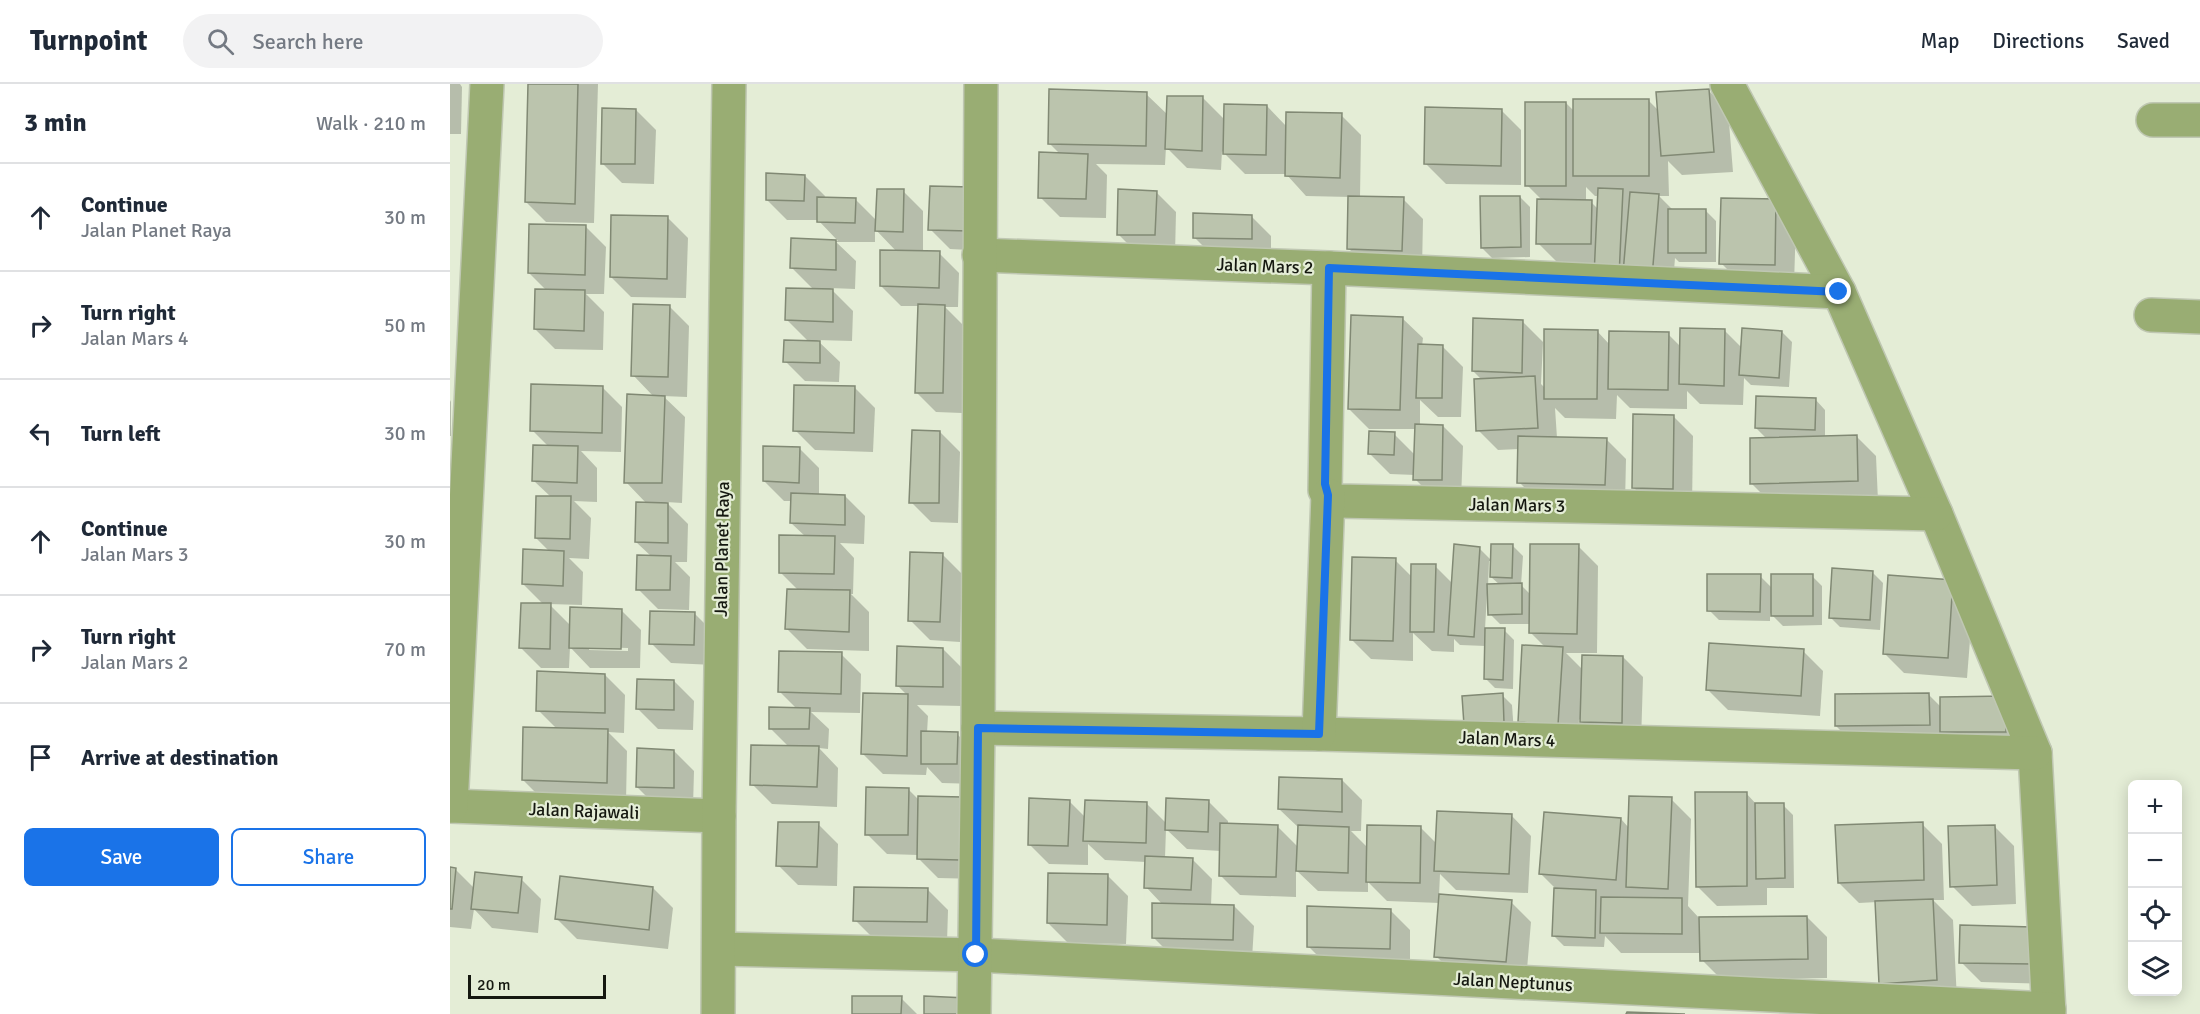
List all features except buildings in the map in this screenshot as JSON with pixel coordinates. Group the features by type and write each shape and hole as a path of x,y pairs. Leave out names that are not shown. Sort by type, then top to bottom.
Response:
{"street":[{"path":"451,806 487,84"},
{"name":"Jalan Planet Raya","path":"718,1014 718,816 729,84"},
{"path":"974,1014 978,728 981,84"},
{"path":"1727,84 1839,292 1936,514 2035,753 2049,1011"},
{"path":"2153,120 2200,120"},
{"name":"Jalan Mars 2","path":"979,255 1329,268 1839,292"},
{"path":"1319,734 1328,495 1325,484 1329,268"},
{"path":"2151,315 2200,317"},
{"name":"Jalan Mars 3","path":"1328,495 1338,501 1936,514"},
{"name":"Jalan Mars 4","path":"978,728 1319,734 2035,753"},
{"name":"Jalan Rajawali","path":"451,806 718,816"},
{"name":"Jalan Neptunus","path":"719,949 976,955 2049,1011"}],"route":[{"path":"976,955 978,728 1319,734 1328,495 1325,484 1329,268 1839,292"}]}
